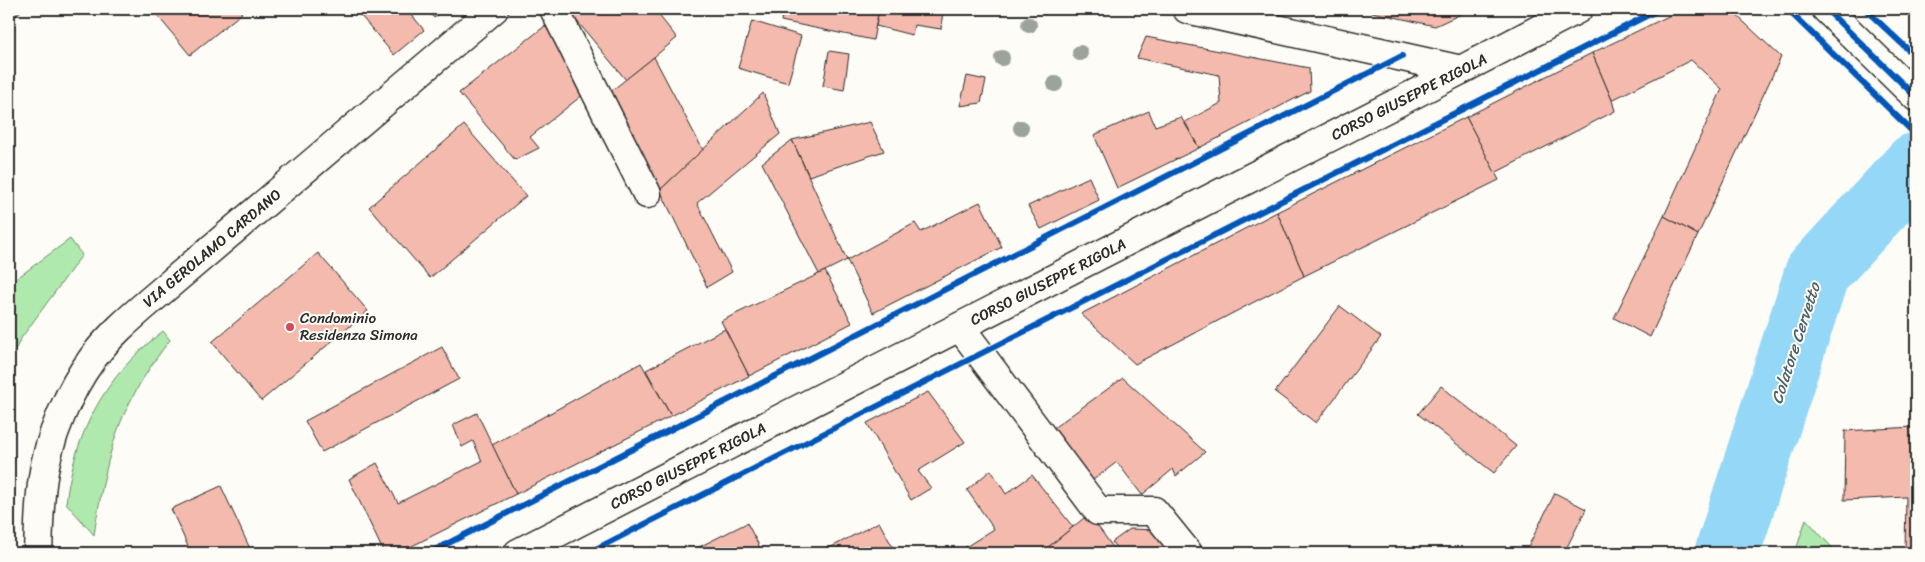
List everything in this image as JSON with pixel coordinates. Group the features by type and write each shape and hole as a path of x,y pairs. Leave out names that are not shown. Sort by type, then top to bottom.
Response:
{"street":[{"name":"VIA GEROLAMO CARDANO","path":"38,553 43,477 49,446 64,407 91,360 116,331 151,300 494,9"},
{"path":"554,9 647,194"},
{"path":"1187,9 1461,70"},
{"name":"CORSO GIUSEPPE RIGOLA","path":"518,553 1578,9"},
{"path":"1826,9 1916,97"},
{"path":"960,327 1098,511 1154,511 1188,553"}],"green space":[{"path":"70,239 82,255 22,337 9,361 9,284"},
{"path":"163,331 170,340 137,388 122,419 112,447 94,535 66,503 70,477 77,452 85,429 109,386 143,348"},
{"path":"1806,519 1837,553 1795,553"}],"building":[{"path":"9,9 23,9 9,22"},
{"path":"152,9 238,9 242,13 190,55"},
{"path":"355,9 407,9 424,30 394,55"},
{"path":"426,9 445,9 434,18"},
{"path":"567,9 654,9 677,38 626,80"},
{"path":"783,9 879,9 873,40 781,21"},
{"path":"879,9 943,9 941,29 914,25 912,35 876,26"},
{"path":"1358,9 1472,9 1435,26"},
{"path":"1683,9 1730,9 1781,57 1698,235 1664,216 1722,89 1691,60 1612,100 1592,53"},
{"path":"752,21 801,36 788,83 738,68"},
{"path":"545,26 590,89 530,137 539,148 515,160 459,93"},
{"path":"1146,37 1309,68 1310,91 1199,148 1185,122 1221,103 1219,75 1137,58"},
{"path":"829,51 849,54 844,90 823,86"},
{"path":"1592,53 1615,111 1495,173 1466,117"},
{"path":"654,57 703,150 660,190 610,92"},
{"path":"967,76 986,80 981,103 960,106"},
{"path":"763,93 780,134 697,203 732,272 707,287 660,190"},
{"path":"1149,111 1155,126 1181,117 1199,148 1117,188 1094,135"},
{"path":"1466,117 1499,180 1304,276 1277,212"},
{"path":"870,122 884,151 809,176 792,140"},
{"path":"464,125 526,196 430,278 369,207"},
{"path":"792,140 847,260 819,274 762,163"},
{"path":"1089,177 1099,200 1041,229 1028,206"},
{"path":"980,202 1002,247 873,313 847,260 915,223 921,232"},
{"path":"1277,212 1304,276 1135,364 1081,314"},
{"path":"1664,216 1698,235 1650,337 1614,318"},
{"name":"Condominio Residenza Simona","path":"318,253 368,311 261,401 212,342"},
{"path":"825,271 852,323 749,376 721,321"},
{"path":"1340,306 1381,337 1316,423 1275,392"},
{"path":"725,329 749,376 671,416 646,370"},
{"path":"442,347 459,379 322,452 305,421"},
{"path":"1910,359 1916,359 1916,551 1905,552 1906,497 1844,500 1845,431 1913,427"},
{"path":"641,363 671,416 516,494 492,445"},
{"path":"1123,378 1205,452 1176,476 1173,469 1142,495 1117,462 1085,486 1045,434"},
{"path":"1441,386 1516,446 1494,473 1418,414"},
{"path":"928,392 965,442 918,471 931,488 911,500 867,423"},
{"path":"477,413 516,494 398,553 384,553 349,479 377,463 398,503 482,461 473,441 462,447 453,425"},
{"path":"991,470 1006,494 1032,475 1073,527 1041,553 956,553 994,529 967,490"},
{"path":"221,486 252,553 191,553 171,509"},
{"path":"1555,493 1586,509 1564,553 1531,553 1526,551"},
{"path":"1089,514 1117,553 1041,553"},
{"path":"879,522 896,553 820,553"},
{"path":"747,523 763,553 687,553"},
{"path":"1130,529 1158,530 1175,553 1120,553 1112,542"}],"waterway":[{"name":"Colatore Cervetto","path":"1727,553 1817,273 1916,165"}],"cycle path":[{"path":"588,553 1660,9"},
{"path":"1787,9 1916,135"},
{"path":"1826,9 1916,97"},
{"path":"1865,9 1916,57"},
{"path":"429,553 1402,56"}],"place":[{"name":"Condominio Residenza Simona","path":"290,327"}]}
